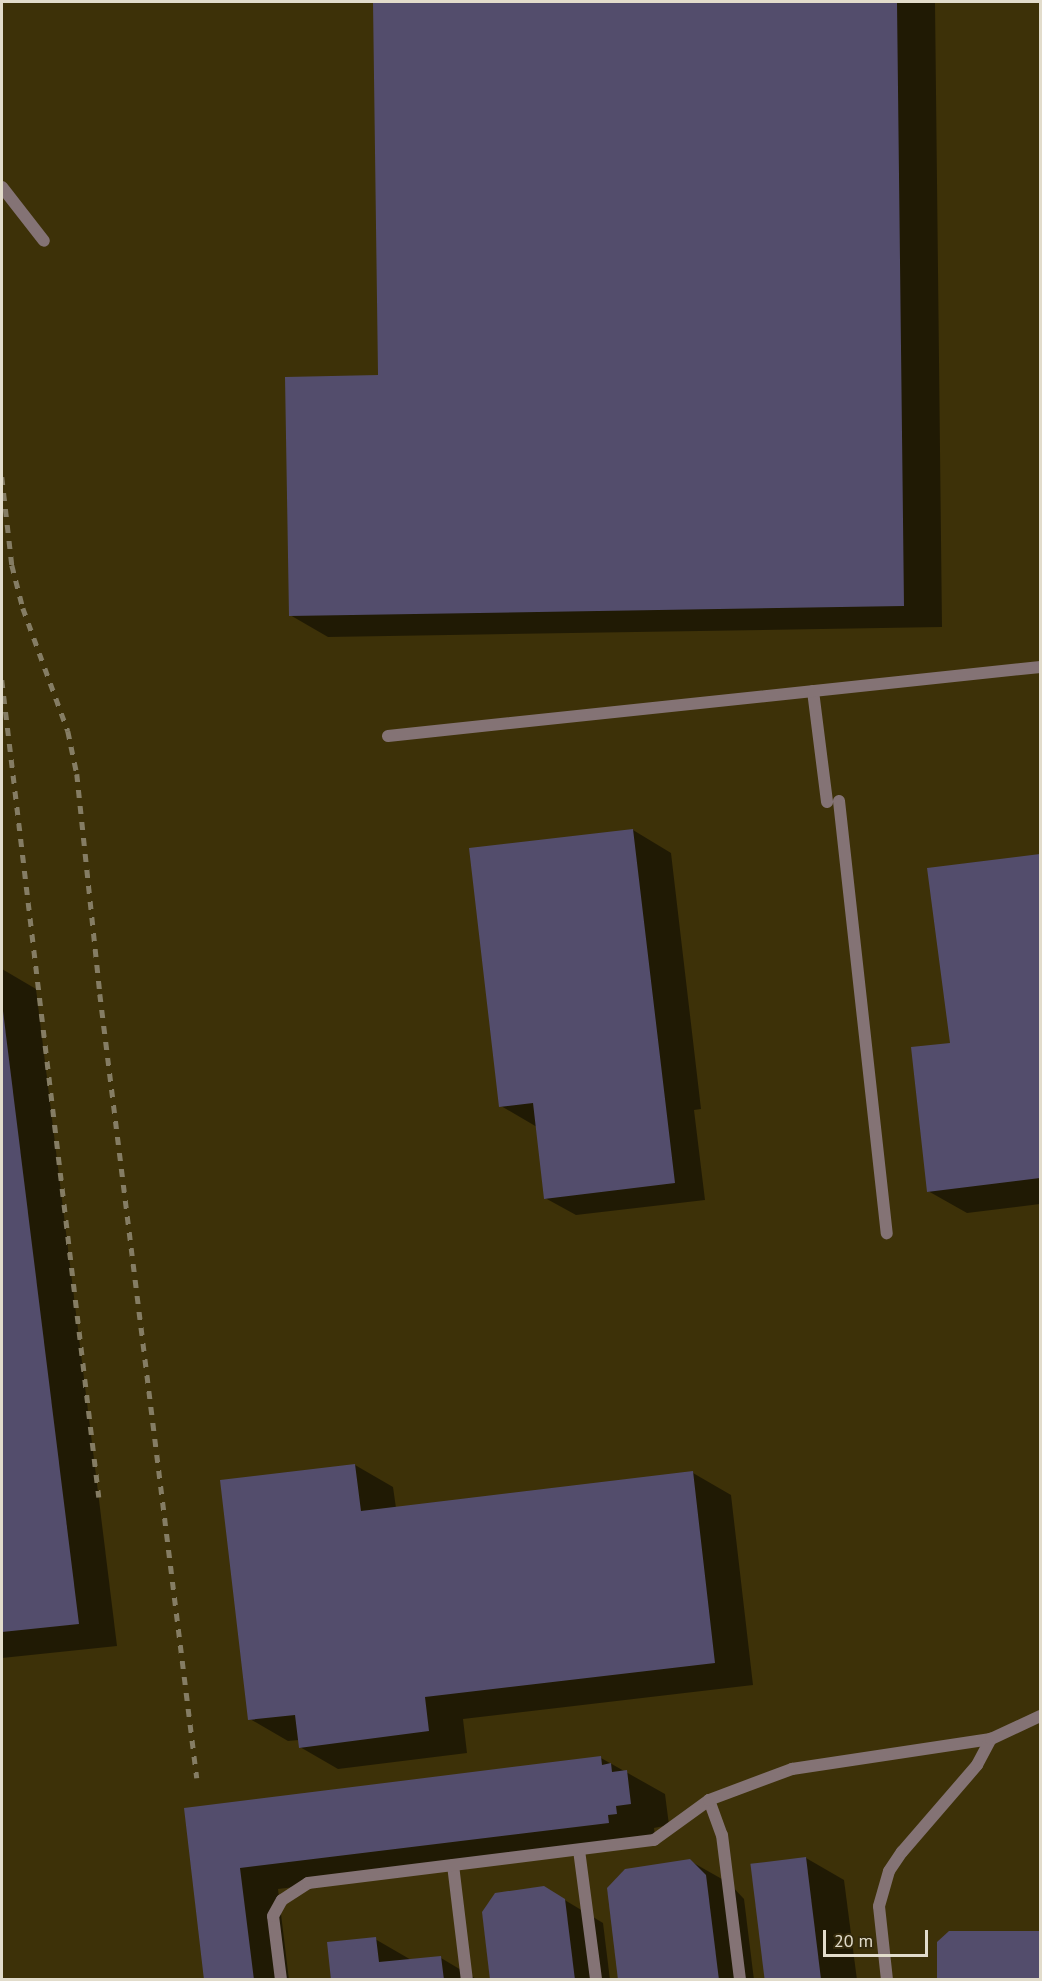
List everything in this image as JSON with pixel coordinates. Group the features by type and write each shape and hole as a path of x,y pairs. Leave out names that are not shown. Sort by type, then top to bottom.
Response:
{"street":[{"path":"2,187 44,241"},
{"path":"388,736 1041,667"},
{"path":"813,691 833,802 887,1233"},
{"path":"281,1980 273,1916 282,1900 308,1883 654,1840 709,1800 792,1769 991,1739 1041,1716"},
{"path":"887,1980 879,1906 889,1871 902,1852 977,1765 991,1739"},
{"path":"709,1800 722,1834 740,1980"},
{"path":"579,1850 596,1980"},
{"path":"453,1865 467,1980"}],"shaded area":[{"path":"2,2 1040,2 1040,1979 2,1979"}],"building":[{"path":"373,2 897,2 904,606 289,616 285,377 378,375"},
{"path":"633,829 675,1183 544,1199 533,1103 499,1107 469,848"},
{"path":"1040,854 1040,1178 927,1192 911,1047 950,1043 927,868"},
{"path":"2,1003 79,1624 2,1632"},
{"path":"355,1464 361,1511 693,1471 715,1663 425,1697 429,1731 299,1748 295,1715 248,1720 220,1480"},
{"path":"601,1756 602,1765 611,1763 612,1772 627,1770 631,1804 616,1806 617,1814 608,1815 609,1823 240,1868 254,1980 204,1980 184,1808"},
{"path":"806,1857 821,1980 765,1980 750,1864"},
{"path":"690,1859 706,1875 719,1980 618,1980 607,1888 625,1869"},
{"path":"544,1886 565,1899 575,1980 490,1980 482,1912 495,1893"},
{"path":"949,1931 1040,1931 1040,1980 937,1980 937,1942"},
{"path":"376,1937 379,1962 441,1956 444,1980 331,1980 327,1942"}],"railway":[{"path":"2,477 12,565 23,608 68,731 77,774 100,994 197,1778"},
{"path":"2,680 99,1497"}]}
